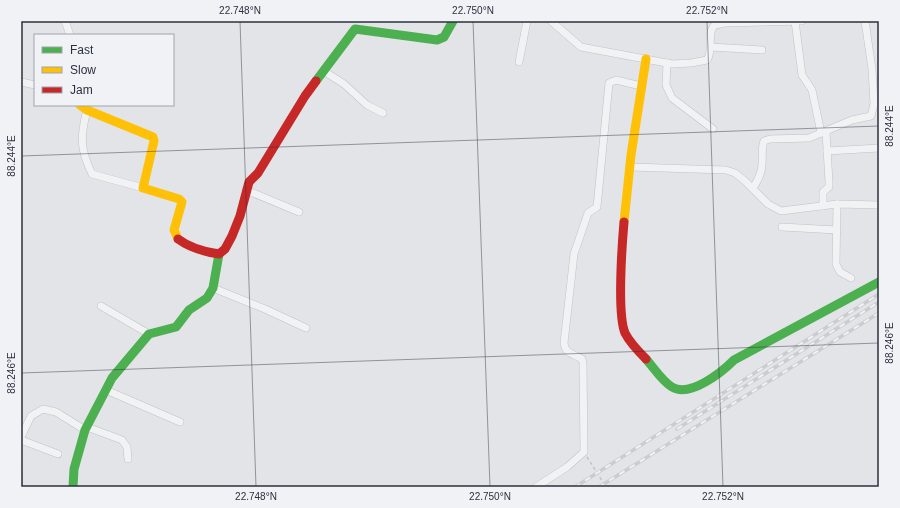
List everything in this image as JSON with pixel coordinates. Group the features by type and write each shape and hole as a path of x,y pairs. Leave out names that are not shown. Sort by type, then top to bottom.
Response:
{"street":[{"path":"65,21 70,34"},
{"path":"73,487 75,476 74,469 86,428 116,373 149,334 176,328 189,310 208,298 213,288 219,254 225,249 232,236 240,216 249,182 258,173 305,96 355,29 437,40 444,37 453,21"},
{"path":"519,62 527,21"},
{"path":"550,21 581,47 667,63 704,61 709,57 712,27 724,22 797,21 802,75 812,90 827,151 829,185 823,192 823,206"},
{"path":"753,188 760,177 762,147 764,141 770,139 809,138 852,120 871,116 874,104 872,69 865,21"},
{"path":"710,47 762,50"},
{"path":"646,59 630,167 624,225 621,311 624,332 645,360 672,387 678,389 701,384 723,371 734,360 879,282"},
{"path":"667,63 666,84 672,98 713,129"},
{"path":"324,72 344,84 367,105 382,113"},
{"path":"536,487 567,467 584,452 583,363 582,359 565,349 564,343 574,254 588,212 597,207 609,83 616,80 641,86"},
{"path":"21,82 34,85"},
{"path":"143,188 154,141 152,137 84,108 82,148 92,174 179,199 182,202 183,208 174,229 174,234 178,240 209,253 219,254"},
{"path":"827,151 879,148"},
{"path":"630,167 726,170 735,173 753,188 768,204 781,211 837,204 879,205"},
{"path":"246,190 299,212"},
{"path":"837,204 838,269 851,278"},
{"path":"782,227 837,230"},
{"path":"213,288 306,328"},
{"path":"101,306 149,334"},
{"path":"106,390 180,422"},
{"path":"21,437 31,416 43,409 56,412 86,428 122,440 127,447 128,459"},
{"path":"21,440 58,454"}],"path":[{"path":"584,452 606,487"}],"railway":[{"path":"575,487 879,294"},
{"path":"677,429 879,302"},
{"path":"599,487 879,313"}],"traffic: fast":[{"path":"316,81 355,29 437,40 444,37 453,21"},
{"path":"73,487 74,469 85,430 112,378 149,334 176,327 189,310 207,298 213,288 219,254"},
{"path":"646,359 661,378 672,387 688,389 714,377 734,360 879,282"}],"traffic: slow":[{"path":"624,222 631,155 646,59"},
{"path":"81,106 87,110 153,137 154,141 143,188 179,199 182,202 174,230 178,239"}],"traffic: jam":[{"path":"178,239 193,247 208,252 219,254 225,249 240,216 249,182 258,173 305,96 316,81"},
{"path":"624,222 621,279 621,311 623,324 625,333 629,340 646,359"}]}
